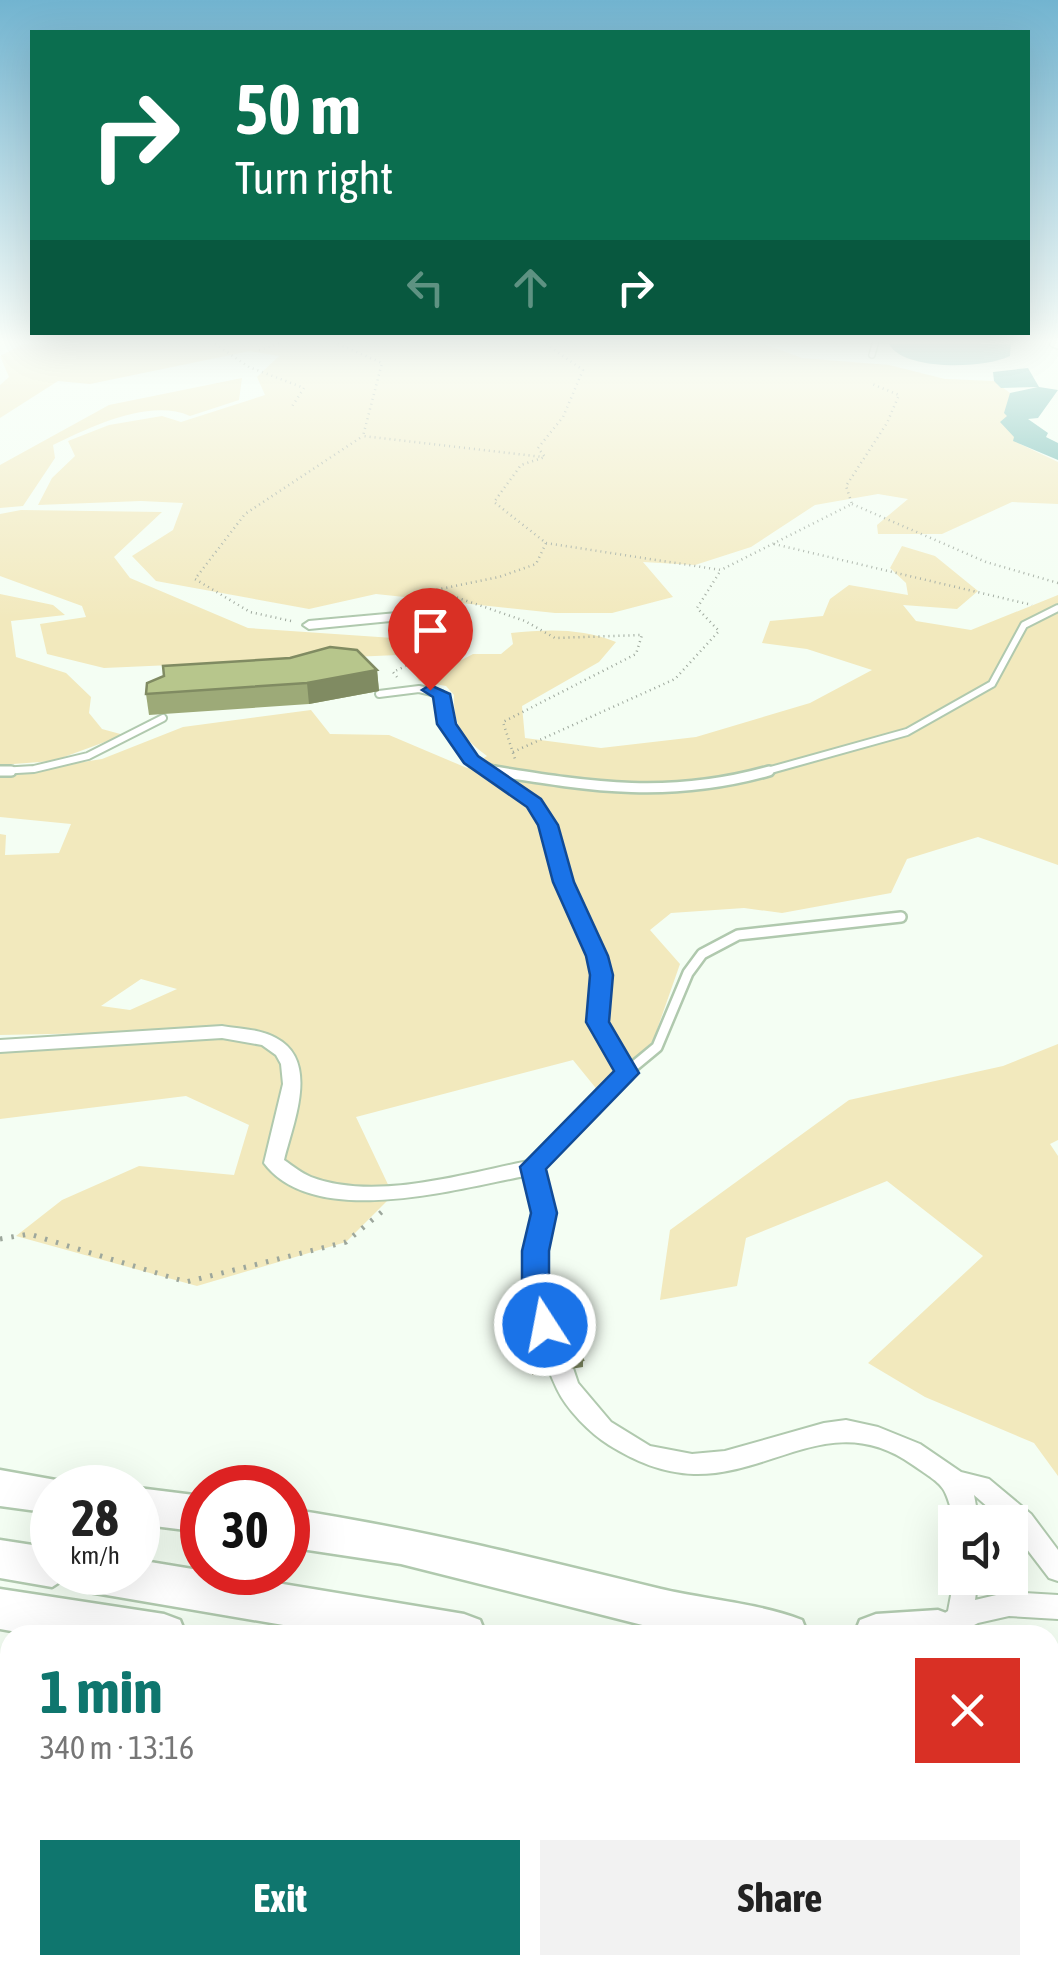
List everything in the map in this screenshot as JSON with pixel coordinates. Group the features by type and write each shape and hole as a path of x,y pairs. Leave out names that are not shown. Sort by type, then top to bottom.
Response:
{"highway":[{"path":"0,1488 30,1492"},
{"path":"310,1531 401,1545 741,1625"},
{"path":"0,1559 30,1564"},
{"path":"160,1584 404,1625"},
{"path":"0,1609 101,1625"}],"street":[{"path":"309,624 397,617"},
{"path":"0,1046 209,1032 266,1040 283,1051 291,1074 274,1163 290,1179 320,1191 360,1196 533,1167 544,1213 536,1251 536,1290 568,1388 603,1428 645,1455 692,1464 724,1461 846,1430 897,1443 956,1482 980,1486 1004,1504 1046,1549 1058,1570"},
{"path":"956,1482 962,1505"},
{"path":"945,1625 959,1595"},
{"path":"951,1625 998,1605 1040,1603 1058,1607"}],"lane":[{"path":"488,770 588,786 687,789 722,784 908,732 992,684 1024,625 1056,609"},
{"path":"379,694 408,690 441,694 446,724 471,760 534,803 548,825 564,882 597,956 602,975 598,1022 626,1073"},
{"path":"0,771 38,769 81,757 136,735 163,718"},
{"path":"533,1167 657,1047 688,973 702,954 738,935 901,917"}],"path":[{"path":"309,624 250,612 194,579 246,514 363,436"},
{"path":"364,436 545,457"},
{"path":"545,457 538,448 548,436"},
{"path":"878,436 846,486 852,504 986,562 1058,583"},
{"path":"545,457 521,465 494,502 546,544 721,570"},
{"path":"513,752 675,679 719,631 697,608 721,570 852,504"},
{"path":"408,690 393,672 439,650 427,635 402,630 397,617 424,604 435,590 499,577 536,564 546,544"},
{"path":"774,544 1056,609"},
{"path":"435,590 525,620 555,638 642,636 636,654 504,722 521,778"},
{"path":"0,1239 29,1234 186,1282 346,1242 410,1188"}],"shaded area":[{"path":"52,436 73,436 53,445 55,458 23,506 0,508 0,465"},
{"path":"80,436 1018,436 1020,444 1058,462 1058,504 1012,502 942,534 878,534 877,525 908,499 878,494 815,505 751,547 695,565 643,562 673,597 612,613 555,613 376,594 309,609 156,581 132,556 173,530 183,503 38,505 52,478 75,456 68,441"},
{"path":"21,510 162,512 114,557 130,578 248,628 408,639 398,655 104,668 47,654 40,624 86,617 82,606 0,576 0,514"},
{"path":"902,546 935,556 978,591 957,609 903,605 916,621 971,630 1058,595 1058,865 978,837 907,859 891,893 782,913 744,908 671,913 650,930 680,964 653,1041 599,1092 573,1060 356,1117 393,1195 346,1242 197,1286 16,1236 62,1200 139,1166 234,1175 249,1125 186,1096 0,1119 0,1052 92,1039 100,1033 0,1035 0,834 6,835 5,855 59,853 71,824 0,817 0,775 102,759 183,727 311,710 330,734 389,735 467,768 487,756 461,730 454,695 446,686 419,681 414,673 454,664 473,654 501,654 513,644 511,633 538,631 577,632 616,642 599,662 522,706 525,738 601,748 696,737 810,703 872,670 807,649 762,643 770,621 823,616 830,599 849,585 908,595 906,583 890,568","holes":["141,979 177,989 130,1010 101,1006"]},
{"path":"0,594 53,605 65,615 11,621 16,657 66,673 91,697 89,713 102,729 124,735 53,761 0,765"},
{"path":"1058,1044 1058,1140 1050,1144 1058,1156 1058,1476 1034,1443 925,1397 868,1363 983,1256 887,1181 746,1238 737,1286 660,1300 670,1230 849,1100 1003,1066"}],"water":[{"path":"1046,436 1058,443 1058,460 1013,441 1014,437"}],"building":[{"path":"330,647 357,650 377,670 307,683 146,694 147,683 164,676 163,666 290,658"},
{"path":"580,1351 583,1360 532,1369 530,1359"}],"route":[{"path":"430,690 441,694 446,724 471,760 514,786 534,803 548,825 564,882 602,975 598,1022 626,1073 533,1167 544,1213 536,1251 536,1290 545,1325"}]}
